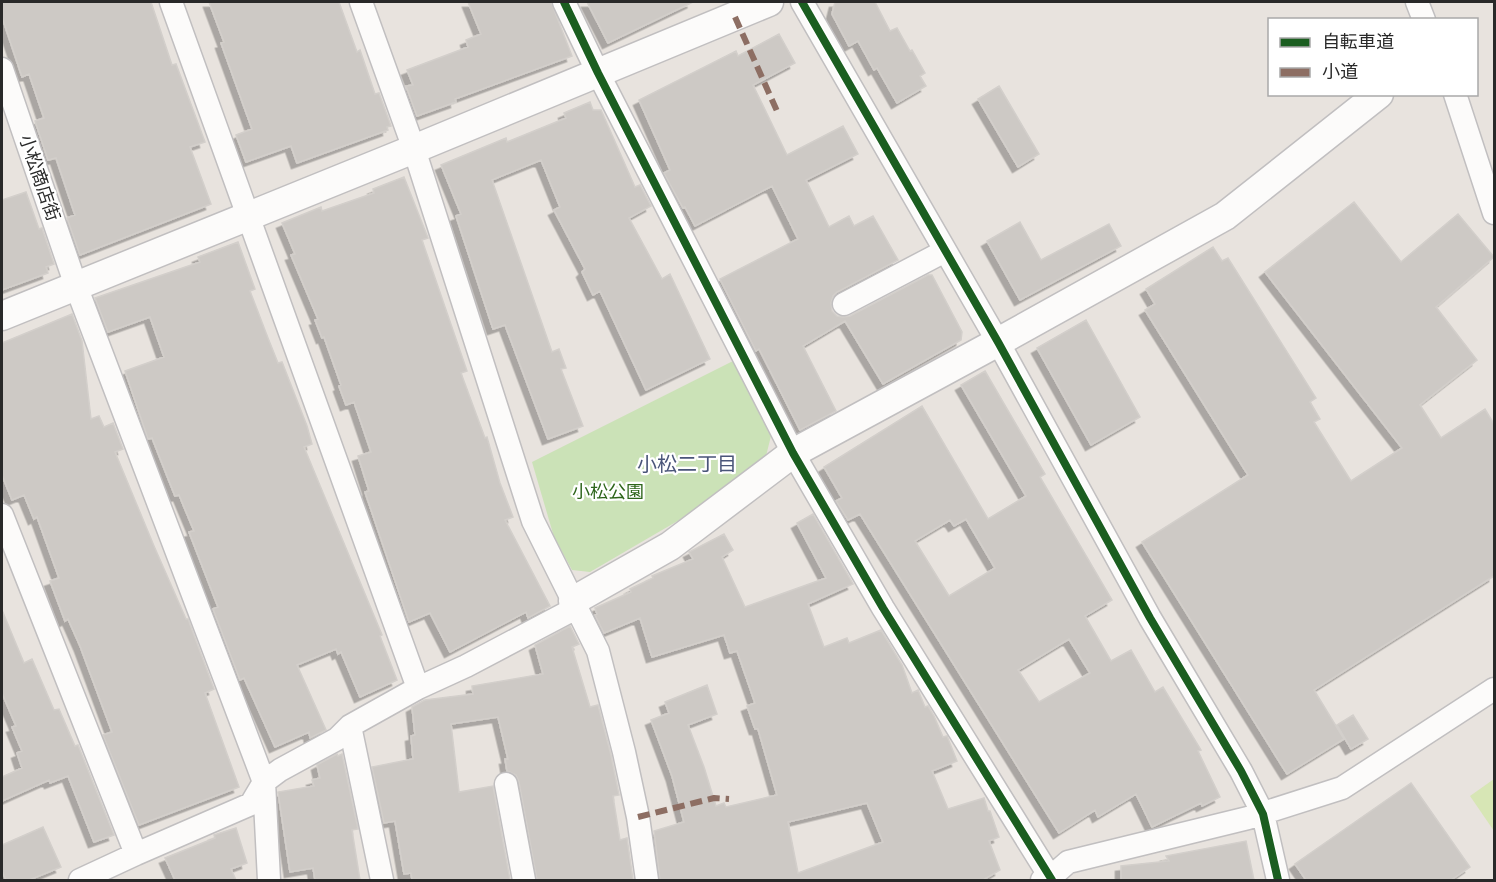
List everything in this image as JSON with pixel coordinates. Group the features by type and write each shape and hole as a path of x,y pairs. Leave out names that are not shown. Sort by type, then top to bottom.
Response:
{"street":[{"path":"171,2 418,688"},
{"path":"361,2 414,149 533,521 598,651 616,714 638,817 647,880"},
{"path":"564,2 598,73 793,453 883,608 1048,879 1068,861 1263,814 1342,788 1494,689"},
{"path":"2,316 769,2"},
{"path":"802,2 998,342 1150,618 1240,771 1263,814 1278,880"},
{"path":"1417,2 1423,18"},
{"name":"小松商店街","path":"2,69 76,286 264,782 269,880"},
{"path":"80,880 251,804 264,782 280,770 337,739 350,726 418,688 466,666 574,605 670,546 793,453 1224,216 1376,96"},
{"path":"1456,96 1494,213"},
{"path":"844,304 945,251"},
{"path":"2,515 136,854"},
{"path":"350,726 382,880"},
{"path":"506,784 524,880"}],"green space":[{"name":"小松公園","path":"733,361 772,432 766,456 681,519 590,572 572,570 554,537 532,462"},
{"path":"1494,779 1494,831 1470,796"}],"building":[{"path":"2,2 151,2 172,65 176,64 205,142 190,147 211,204 80,255 67,218 75,215 56,158 48,160 35,121 44,118 29,74 22,77 2,17"},
{"path":"209,2 339,2 357,52 360,50 375,94 379,93 391,126 387,127 388,130 297,163 291,146 246,162 236,135 252,129"},
{"path":"468,2 551,2 572,56 455,99 456,102 417,116 406,86 413,85 407,70 468,47 466,40 481,34"},
{"path":"587,2 693,2 608,43"},
{"path":"835,2 875,2 890,31 897,28 910,51 912,50 925,73 920,76 926,86 897,103 877,68 874,70 858,41 849,46 832,14"},
{"path":"779,34 795,63 753,85 787,155 843,126 858,154 806,180 829,227 849,216 854,226 873,216 898,260 837,292 831,303 832,311 837,316 850,316 932,275 962,332 961,340 883,384 845,321 803,346 836,411 800,430 759,349 756,351 720,279 798,239 772,186 695,226 664,173 670,170 639,100 736,51 738,56"},
{"path":"999,86 1039,154 1018,167 978,99"},
{"path":"590,102 593,110 601,110 635,187 640,185 651,206 629,218 662,279 670,274 710,359 646,390 600,291 593,295 582,272 585,269 554,210 560,207 541,160 492,180 552,352 559,349 566,368 561,369 583,426 548,439 505,325 493,329 456,216 461,214 441,165 506,138 507,142 566,118 564,113"},
{"path":"404,177 428,238 422,240 467,371 461,373 485,438 487,437 500,483 513,517 505,520 550,606 528,618 526,612 450,652 430,613 409,622 365,492 369,491 358,456 371,452 354,402 346,405 324,337 322,338 315,320 318,319 291,255 295,254 282,223 321,207 322,211 374,193 373,189"},
{"path":"26,192 39,229 42,228 54,264 46,267 48,273 2,290 2,200"},
{"path":"1354,202 1401,262 1458,214 1494,257 1436,307 1477,360 1420,405 1441,438 1485,409 1494,424 1494,576 1314,690 1344,739 1287,774 1142,542 1248,475 1145,310 1155,304 1146,289 1213,247 1222,261 1228,258 1316,398 1310,402 1320,419 1314,422 1351,481 1402,448 1265,272"},
{"path":"1020,222 1041,260 1109,224 1121,246 1020,300 987,241"},
{"path":"238,242 255,289 250,291 278,363 282,362 307,426 312,444 304,447 382,635 380,636 397,680 360,697 341,652 338,654 336,649 297,665 326,730 310,738 309,732 275,747 244,678 240,680 213,609 218,607 189,532 194,531 179,495 175,496 152,438 148,439 125,371 164,357 150,317 108,332 95,298 200,262 198,257"},
{"path":"72,314 82,341 91,419 99,416 104,427 113,423 123,449 115,452 154,546 186,619 188,619 214,689 205,693 239,787 139,825 103,735 112,732 80,646 68,619 65,621 50,581 59,578 37,517 34,519 24,495 12,500 2,475 2,343"},
{"path":"1086,320 1140,417 1091,445 1037,348"},
{"path":"985,371 1045,474 1040,477 1112,600 1085,616 1111,661 1131,650 1155,692 1163,687 1201,750 1198,751 1220,797 1202,806 1201,803 1152,827 1136,794 1098,817 1095,810 1059,833 860,514 848,520 836,501 842,498 824,467 922,406 988,519 1026,496 961,385","holes":["966,519 995,568 949,596 915,541 950,520 954,526","1069,639 1090,673 1039,702 1018,670"]},
{"path":"813,514 853,584 808,604 824,647 847,638 849,643 881,630 902,665 912,693 918,690 925,707 928,706 934,716 943,737 947,736 957,761 932,771 948,809 984,798 999,837 989,841 1000,870 983,880 660,880 654,831 684,822 672,776 651,720 669,713 665,702 707,685 717,714 688,725 716,806 724,803 726,807 777,795 758,729 755,729 747,706 755,703 737,651 730,653 724,635 652,657 640,618 604,633 595,615 597,614 595,608 631,592 630,589 653,578 652,576 693,559 689,552 724,534 733,550 722,557 745,607 826,578 797,523","holes":["867,803 883,842 798,873 788,822"]},
{"path":"2,610 24,663 32,659 54,710 59,709 75,746 78,745 114,835 94,842 68,776 50,783 49,780 2,801 2,777 22,768 17,753 22,751 12,727 16,726 2,693"},
{"path":"570,626 579,644 572,647 590,707 598,705 611,755 619,795 613,796 620,840 627,838 633,880 537,880 519,782 516,775 507,771 505,759 508,759 498,717 451,724 459,792 493,786 510,880 412,880 411,873 404,874 395,821 384,823 372,767 413,759 411,736 415,735 412,707 425,700 473,694 472,686 543,674 535,645"},
{"path":"1353,715 1368,739 1351,749 1337,725"},
{"path":"337,754 338,756 342,754 358,829 352,830 360,880 315,880 313,868 290,872 278,792 314,786 312,780 320,778 317,765"},
{"path":"1411,783 1470,867 1451,880 1306,880 1295,864"},
{"path":"43,827 61,867 29,880 6,880 2,871 2,845"},
{"path":"236,828 247,863 231,869 236,880 175,880 165,858 215,838 214,835"},
{"path":"1246,841 1254,880 1121,880 1121,866 1169,861 1166,856"}],"marked path":[{"path":"735,17 777,111"},
{"path":"638,817 714,798 729,799"}],"cycle path":[{"path":"564,2 598,73 793,453 883,608 1052,880"},
{"path":"802,2 998,342 1150,618 1241,771 1263,814 1278,880"}],"district":[{"name":"小松二丁目","path":"687,465"}]}
